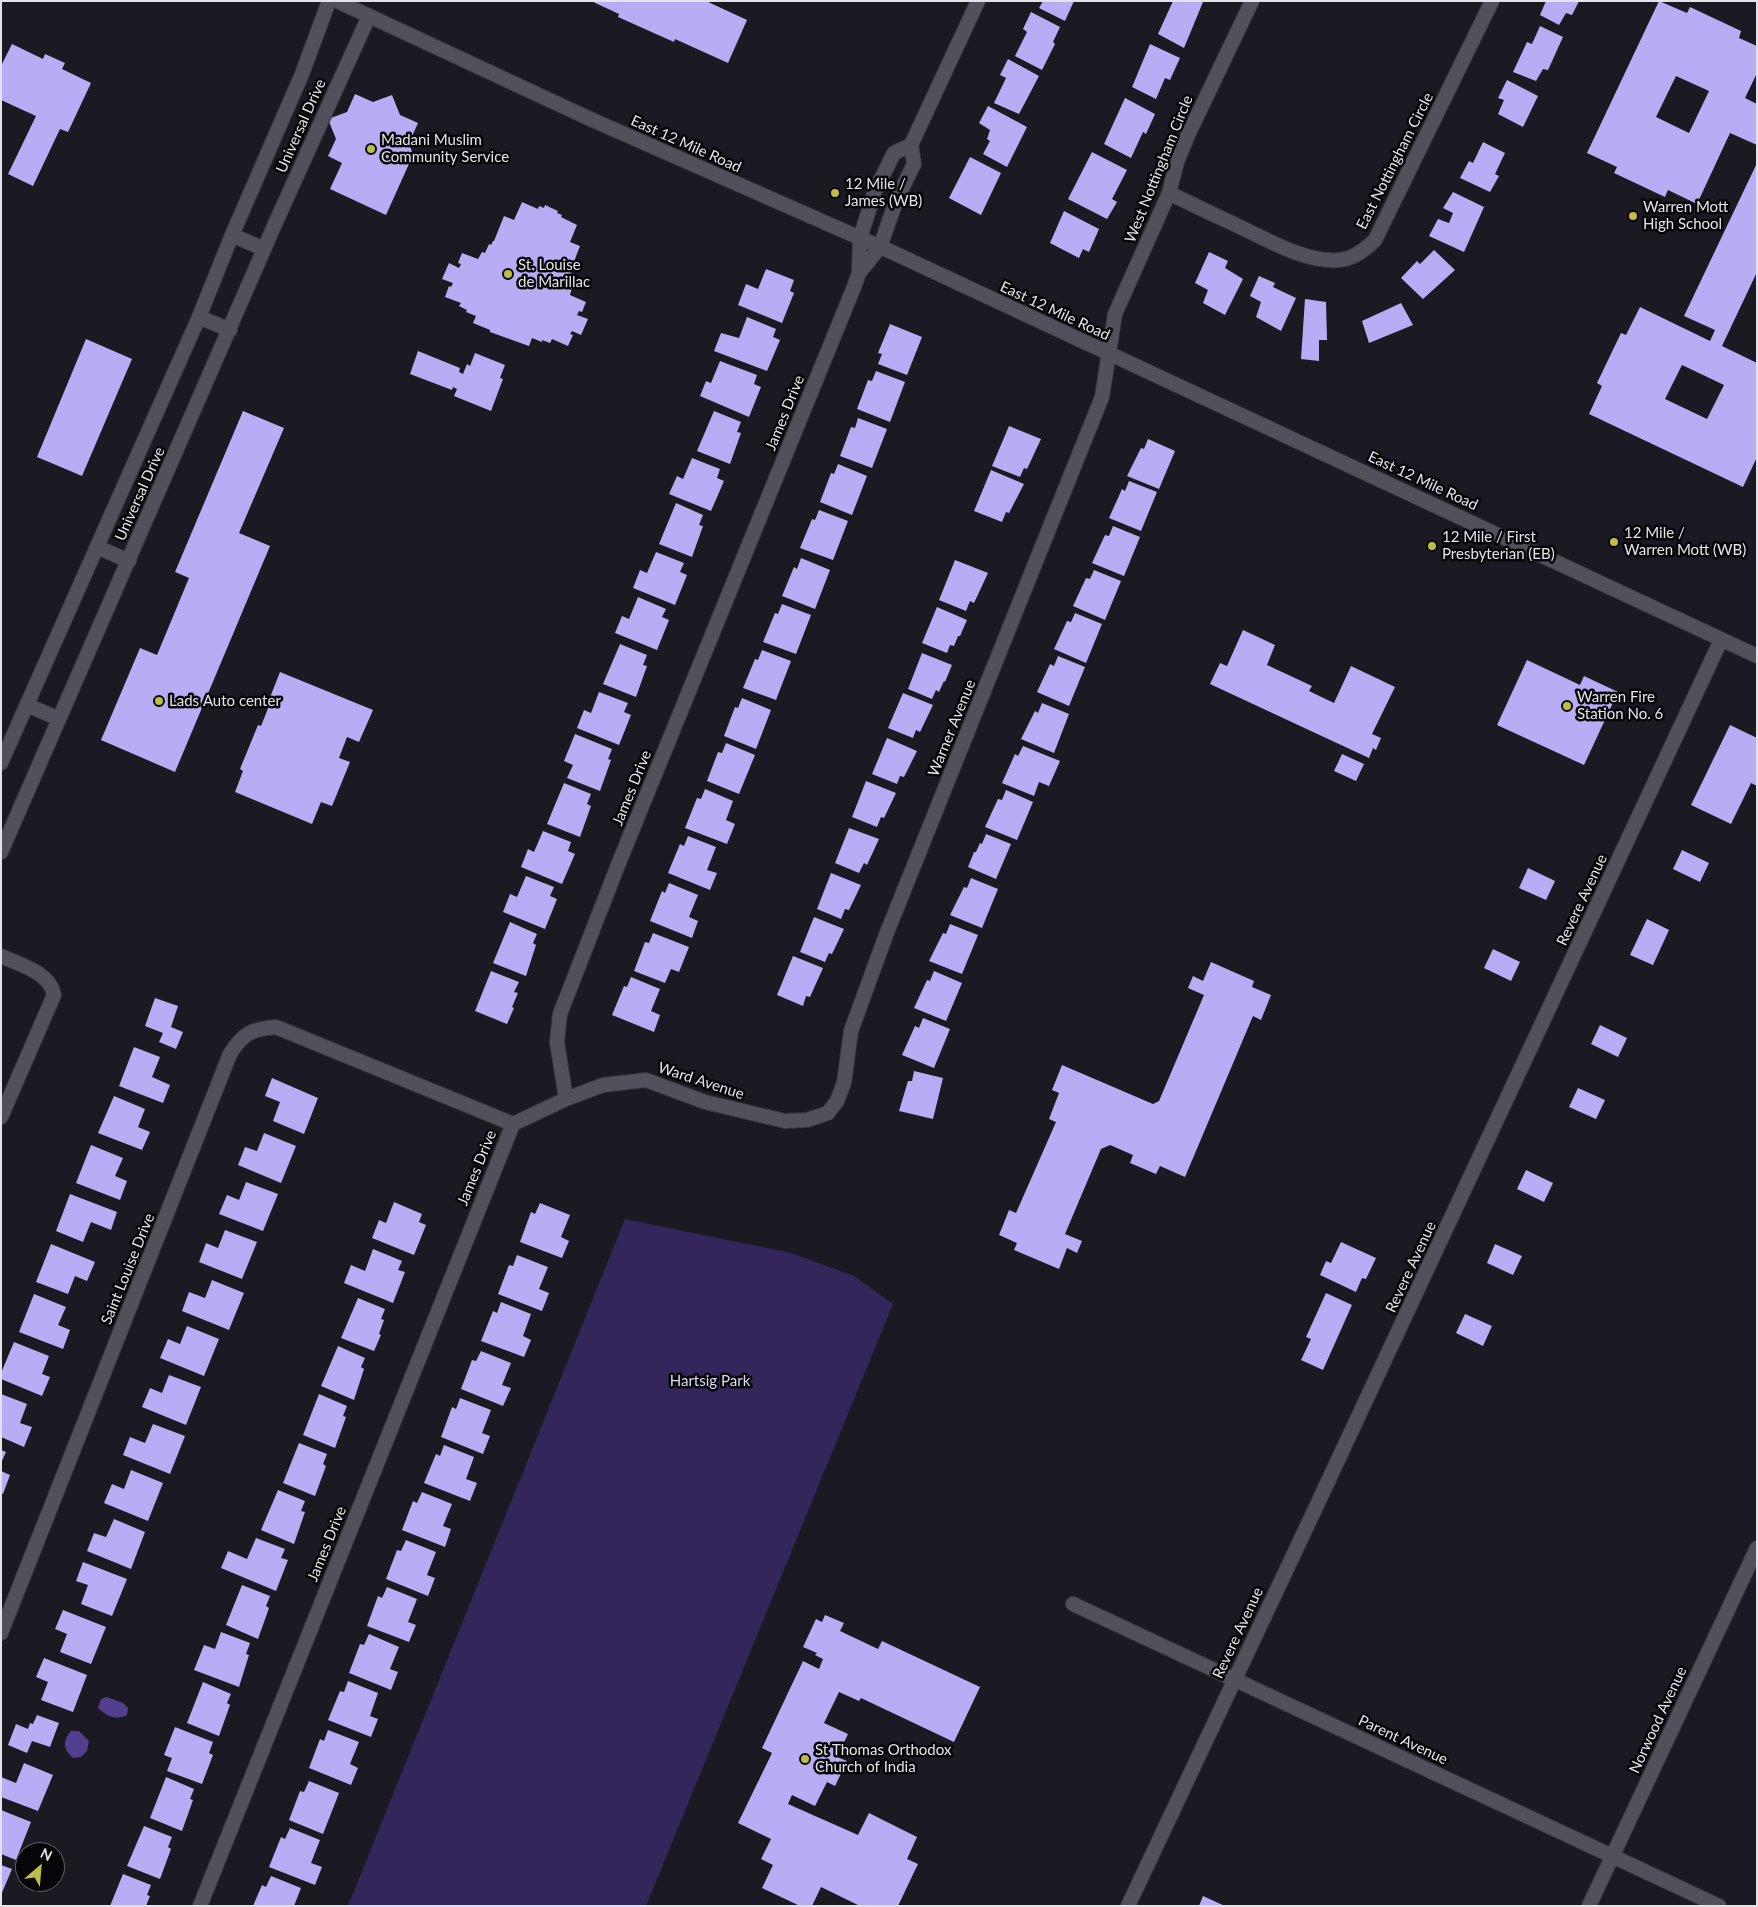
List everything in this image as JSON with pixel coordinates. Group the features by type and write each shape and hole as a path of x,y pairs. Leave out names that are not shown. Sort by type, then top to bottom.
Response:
{"street":[{"name":"Universal Drive","path":"1,763 199,317 232,235 302,74 329,1"},
{"name":"East 12 Mile Road","path":"337,1 588,118 880,247 1757,656"},
{"name":"James Drive","path":"200,1906 513,1124 566,1099 557,1042 560,1014 618,865 859,273 880,247 896,201 914,164 911,145 978,1"},
{"name":"West Nottingham Circle","path":"1108,353 1115,314 1169,193 1177,162 1188,135 1252,1"},
{"name":"East Nottingham Circle","path":"1169,193 1309,257 1320,260 1340,260 1356,255 1375,240 1492,1"},
{"name":"Universal Drive","path":"1,852 264,249 369,16"},
{"name":"James Drive","path":"859,273 860,238 875,191 894,153 911,145"},
{"path":"232,235 264,249"},
{"path":"199,317 230,330"},
{"name":"Warner Avenue","path":"828,1113 838,1101 844,1083 851,1031 886,935 1102,397 1108,353"},
{"name":"Universal Drive","path":"97,547 129,561"},
{"name":"Revere Avenue","path":"1128,1906 1721,640"},
{"path":"27,705 59,719"},
{"path":"1,957 42,978 52,999 1,1115"},
{"name":"Saint Louise Drive","path":"1,1633 227,1063 238,1041 248,1033 261,1029 276,1028 513,1124"},
{"name":"Ward Avenue","path":"566,1099 603,1085 646,1080 706,1102 785,1121 806,1120 828,1113"},
{"name":"Norwood Avenue","path":"1589,1906 1757,1548"},
{"name":"Parent Avenue","path":"1073,1604 1719,1906"}],"green space":[{"name":"Hartsig Park","path":"625,1219 791,1253 854,1276 893,1304 646,1906 348,1906"}],"shaded area":[{"path":"107,1697 123,1703 128,1708 127,1715 115,1718 98,1708 101,1699"},
{"path":"71,1731 79,1731 89,1741 87,1751 81,1757 73,1758 67,1751 65,1742"}],"building":[{"path":"591,1 706,1 747,20 728,63 675,39 674,42 618,17 619,14"},
{"path":"1043,1 1074,1 1065,21 1039,8"},
{"path":"1173,1 1203,2 1184,48 1158,34"},
{"path":"1546,1 1579,1 1572,15 1566,13 1559,25 1540,15"},
{"path":"1659,1 1687,13 1690,7 1741,31 1739,38 1757,46 1757,73 1745,98 1757,104 1757,145 1730,133 1697,204 1668,190 1665,197 1614,173 1617,167 1587,153","holes":["1676,76 1709,91 1689,133 1656,117"]},
{"path":"1031,12 1060,27 1053,42 1055,44 1042,70 1015,56 1027,32 1023,29"},
{"path":"1540,26 1563,37 1548,70 1543,69 1536,81 1513,72 1527,42 1532,44"},
{"path":"12,44 43,59 45,54 65,63 62,69 91,83 68,132 60,129 33,186 8,174 36,116 1,100 1,66"},
{"path":"1150,44 1180,58 1170,80 1165,78 1156,99 1132,87"},
{"path":"1008,59 1039,76 1019,114 994,103 1006,78 1000,75"},
{"path":"1507,80 1538,96 1523,127 1498,114 1504,100 1498,98"},
{"name":"Madani Muslim Community Service","path":"355,94 373,102 392,95 400,115 418,123 409,143 413,155 386,215 330,189 342,163 328,156 336,139 328,119 347,112"},
{"path":"1125,98 1155,114 1146,134 1143,132 1131,158 1104,144"},
{"path":"988,106 1027,127 1007,167 983,154 990,141 987,139 990,130 979,123"},
{"path":"1483,142 1505,153 1495,174 1499,176 1490,192 1460,178 1469,161 1473,163"},
{"path":"1092,152 1127,170 1112,199 1117,202 1107,219 1068,199"},
{"path":"970,157 1001,173 981,215 949,198"},
{"path":"1757,163 1757,272 1722,346 1757,363 1757,457 1743,487 1589,414 1602,386 1597,383 1621,333 1626,335 1640,307 1710,341 1715,330 1684,316","holes":["1682,365 1724,385 1707,419 1665,399"]},
{"path":"1453,192 1484,207 1464,252 1429,236 1438,219 1449,223 1453,213 1443,208"},
{"name":"St. Louise de Marillac","path":"522,202 538,209 539,206 544,208 545,205 558,211 557,213 562,215 561,217 577,225 570,242 580,246 570,272 572,273 570,276 572,276 568,286 572,288 570,295 586,302 582,312 579,311 577,315 588,319 581,335 572,331 570,334 573,335 568,346 552,339 550,343 532,338 529,346 490,332 490,330 473,323 476,316 466,312 467,310 459,306 461,303 445,297 449,286 451,287 453,283 442,279 449,263 459,268 461,264 458,263 462,253 478,259 482,252 485,253 489,244 491,245 494,241 504,216 514,220"},
{"path":"1064,211 1099,229 1089,252 1083,249 1079,258 1050,243"},
{"path":"1434,250 1455,270 1423,299 1401,278 1417,261 1420,264"},
{"path":"1209,252 1228,261 1225,268 1243,279 1225,315 1203,303 1208,290 1195,283"},
{"path":"766,269 794,280 790,291 794,293 782,323 738,305 746,284 758,289"},
{"path":"1259,276 1275,283 1273,287 1296,298 1281,331 1256,317 1261,302 1250,296"},
{"path":"1305,299 1326,302 1327,340 1319,340 1319,361 1301,359"},
{"path":"1401,303 1413,325 1369,343 1362,321"},
{"path":"747,317 776,329 773,337 780,340 767,371 714,351 721,333 739,338"},
{"path":"890,324 922,337 907,375 878,364 882,354 878,353"},
{"path":"86,339 132,359 82,476 37,457"},
{"path":"418,351 460,368 459,372 463,374 467,364 470,366 475,353 505,365 500,378 503,379 491,411 454,396 457,389 453,387 452,390 410,374"},
{"path":"720,361 757,375 754,384 761,387 749,417 700,396 706,381 711,383"},
{"path":"876,371 905,382 890,422 857,409 868,380 872,381"},
{"path":"243,411 284,428 239,533 270,546 175,772 101,740 140,648 157,655 189,578 175,572"},
{"path":"714,411 741,422 737,432 741,433 730,464 697,451"},
{"path":"858,418 887,429 872,468 840,456 851,427 855,428"},
{"path":"1009,426 1041,439 1027,469 1024,468 1020,477 992,466"},
{"path":"1148,439 1175,451 1159,489 1127,476 1141,448 1144,449"},
{"path":"692,458 720,469 717,478 724,481 711,511 669,494 677,476 683,479"},
{"path":"838,464 867,476 852,515 820,502 831,473 834,474"},
{"path":"991,470 1024,484 1009,513 1006,512 1002,522 974,511"},
{"path":"1129,481 1157,492 1141,531 1109,518 1122,489 1125,491"},
{"path":"676,503 703,515 699,525 703,526 692,557 659,544"},
{"path":"819,510 848,521 833,560 800,548 812,519 815,520"},
{"path":"1113,526 1140,537 1124,576 1092,563 1105,535 1109,536"},
{"path":"656,552 684,563 680,572 687,575 675,605 633,588 640,570 647,573"},
{"path":"801,558 830,570 815,609 782,596 794,567 797,569"},
{"path":"955,560 988,573 974,603 970,601 966,611 939,600"},
{"path":"1094,570 1121,581 1105,620 1073,606 1086,578 1090,579"},
{"path":"638,597 666,609 662,617 669,620 657,650 615,633 622,616 629,619"},
{"path":"782,604 811,615 796,654 763,642 775,613 778,614"},
{"path":"937,607 967,620 954,646 950,645 947,653 922,643"},
{"path":"1075,613 1102,624 1086,663 1054,649 1067,621 1071,622"},
{"path":"1243,630 1275,645 1267,665 1312,686 1309,691 1334,703 1351,666 1395,687 1372,734 1381,738 1376,750 1373,748 1369,758 1210,684 1220,663 1227,666"},
{"path":"620,644 647,655 643,665 647,666 636,697 603,684"},
{"path":"762,650 791,661 776,700 743,688 755,659 758,660"},
{"path":"922,653 952,665 945,682 939,692 936,690 932,699 908,689"},
{"path":"1058,656 1085,667 1069,706 1037,692 1050,664 1054,666"},
{"path":"1527,660 1580,685 1584,676 1618,692 1584,765 1497,725"},
{"path":"280,672 373,710 359,742 347,737 339,758 350,762 332,806 321,802 312,824 235,792 243,771 240,769 258,725 261,726"},
{"path":"599,692 628,703 624,712 631,715 619,745 577,728 584,710 591,713"},
{"path":"903,693 933,705 920,732 916,730 913,738 888,728"},
{"path":"742,698 771,710 756,749 724,736 735,707 738,708"},
{"path":"1042,703 1069,714 1054,753 1021,739 1035,711 1038,713"},
{"path":"1730,725 1757,738 1757,786 1751,783 1731,824 1691,805"},
{"path":"575,734 612,749 608,759 611,760 600,791 567,778 573,765 564,761"},
{"path":"887,738 917,751 904,777 900,776 897,784 872,774"},
{"path":"726,743 755,755 739,794 707,781 718,752 722,753"},
{"path":"1023,746 1060,761 1049,786 1039,782 1034,796 1002,783 1015,754 1018,756"},
{"path":"1342,754 1364,764 1356,781 1334,771"},
{"path":"866,781 896,793 884,818 881,817 877,827 852,817"},
{"path":"564,783 591,794 587,804 591,806 580,837 547,824"},
{"path":"705,789 733,801 726,820 735,824 727,844 685,828 697,798 701,799"},
{"path":"1006,790 1033,802 1017,840 985,827 998,799 1002,800"},
{"path":"849,828 879,839 867,865 864,863 859,873 835,863"},
{"path":"543,831 571,842 568,851 575,854 562,884 521,867 528,849 534,852"},
{"path":"986,834 1011,844 996,879 968,867 974,852 976,852 980,843 982,844"},
{"path":"688,836 716,847 707,870 717,873 710,890 668,873 680,844 684,846"},
{"path":"1682,850 1709,863 1700,882 1673,869"},
{"path":"1528,868 1555,881 1546,900 1519,888"},
{"path":"831,873 861,885 849,910 845,909 841,919 817,909"},
{"path":"526,876 554,887 550,896 557,899 545,929 503,912 510,894 517,897"},
{"path":"971,878 998,889 982,928 950,915 964,887 967,888"},
{"path":"669,883 698,895 689,917 698,921 692,938 650,921 662,891 665,893"},
{"path":"814,917 844,929 832,954 829,953 825,962 800,952"},
{"path":"1647,919 1669,930 1653,965 1630,955"},
{"path":"510,922 537,934 533,943 536,945 526,976 493,963"},
{"path":"950,924 978,935 962,974 929,961 943,933 946,934"},
{"path":"653,933 689,947 679,972 671,969 665,983 634,971 645,942 649,943"},
{"path":"1493,949 1520,962 1511,981 1484,968"},
{"path":"793,956 823,968 810,997 806,996 803,1006 777,995"},
{"path":"1211,962 1254,981 1252,987 1271,995 1261,1020 1253,1016 1185,1177 1160,1166 1156,1174 1130,1163 1133,1155 1110,1145 1101,1149 1065,1234 1082,1241 1077,1253 1067,1248 1059,1269 1014,1250 1017,1243 999,1235 1009,1210 1016,1213 1056,1122 1049,1119 1059,1093 1052,1090 1062,1065 1153,1104 1159,1101 1204,995 1188,988 1193,976 1203,981"},
{"path":"491,971 519,982 514,992 518,993 512,1007 514,1008 507,1024 475,1011"},
{"path":"934,971 962,983 946,1021 914,1008 927,980 930,981"},
{"path":"631,977 660,989 651,1011 660,1015 654,1032 612,1015 624,986 627,987"},
{"path":"155,998 178,1006 171,1027 183,1032 176,1049 159,1042 163,1033 145,1026"},
{"path":"923,1018 950,1029 934,1068 902,1055 915,1026 919,1028"},
{"path":"1600,1025 1627,1038 1618,1057 1591,1044"},
{"path":"134,1047 160,1057 152,1077 170,1085 163,1103 119,1086"},
{"path":"914,1071 943,1078 933,1119 899,1111 908,1081 912,1081"},
{"path":"272,1078 318,1098 304,1134 273,1121 280,1102 265,1096"},
{"path":"1578,1088 1605,1100 1596,1119 1569,1107"},
{"path":"114,1096 145,1109 138,1127 150,1132 142,1150 98,1133"},
{"path":"264,1133 296,1146 281,1183 238,1165 245,1147 257,1151"},
{"path":"91,1145 123,1158 115,1176 127,1181 120,1200 76,1183"},
{"path":"1526,1170 1553,1183 1544,1202 1517,1189"},
{"path":"246,1182 278,1194 263,1231 219,1214 227,1195 239,1200"},
{"path":"70,1194 117,1212 111,1230 91,1222 83,1242 56,1231"},
{"path":"394,1202 422,1214 419,1222 426,1225 414,1255 372,1238 379,1220 386,1223"},
{"path":"540,1203 570,1215 561,1237 569,1241 562,1258 520,1242 531,1212 535,1214"},
{"path":"225,1230 257,1242 242,1279 199,1262 206,1243 218,1248"},
{"path":"1341,1242 1376,1258 1366,1279 1362,1278 1356,1292 1320,1275 1326,1261 1331,1263"},
{"path":"51,1244 95,1262 87,1281 75,1276 68,1294 36,1282"},
{"path":"1495,1244 1522,1256 1513,1275 1487,1263"},
{"path":"373,1249 402,1261 398,1270 405,1272 393,1303 344,1283 351,1265 365,1271"},
{"path":"517,1255 548,1267 539,1289 549,1293 542,1311 498,1294 509,1265 513,1266"},
{"path":"212,1280 244,1293 229,1330 182,1311 189,1292 205,1298"},
{"path":"1326,1293 1352,1305 1323,1370 1301,1360 1311,1339 1306,1337"},
{"path":"34,1294 66,1307 58,1325 70,1330 63,1349 19,1332"},
{"path":"358,1298 385,1309 381,1319 384,1320 379,1334 381,1335 374,1351 341,1338"},
{"path":"501,1302 531,1314 523,1336 531,1340 524,1357 481,1341 493,1311 497,1313"},
{"path":"1465,1314 1492,1326 1483,1346 1456,1333"},
{"path":"187,1326 219,1339 204,1376 160,1358 168,1339 180,1344"},
{"path":"14,1342 49,1356 42,1374 50,1377 42,1396 1,1379 1,1373"},
{"path":"338,1346 365,1358 361,1367 364,1369 354,1400 321,1386"},
{"path":"481,1351 511,1363 502,1385 511,1388 503,1406 461,1389 472,1360 476,1361"},
{"path":"169,1375 201,1387 186,1425 142,1407 150,1388 162,1393"},
{"path":"1,1394 27,1404 20,1423 32,1427 24,1447 1,1437"},
{"path":"319,1394 347,1406 343,1416 346,1417 335,1448 303,1435"},
{"path":"460,1398 491,1410 482,1433 490,1436 483,1454 441,1437 452,1407 456,1409"},
{"path":"153,1424 185,1436 170,1474 123,1455 130,1437 145,1443"},
{"path":"299,1443 327,1454 323,1464 326,1466 315,1496 283,1483"},
{"path":"444,1445 474,1457 466,1479 477,1483 470,1501 424,1483 436,1454 440,1456"},
{"path":"1,1450 6,1452 1,1463"},
{"path":"131,1470 163,1483 148,1521 104,1503 112,1484 124,1489"},
{"path":"1,1471 10,1475 3,1494 1,1493"},
{"path":"278,1490 305,1501 301,1511 305,1512 294,1544 261,1530"},
{"path":"422,1492 452,1504 443,1526 451,1529 445,1547 402,1530 413,1501 417,1503"},
{"path":"114,1519 145,1532 131,1569 87,1551 94,1533 106,1537"},
{"path":"256,1538 285,1549 281,1558 288,1560 276,1591 221,1568 228,1551 247,1559"},
{"path":"406,1540 436,1552 427,1575 435,1578 428,1596 386,1579 397,1550 401,1551"},
{"path":"83,1562 127,1579 112,1616 81,1604 88,1585 76,1581"},
{"path":"242,1585 270,1596 266,1606 269,1608 258,1639 226,1625"},
{"path":"387,1587 417,1599 408,1622 416,1625 409,1642 367,1626 378,1596 382,1598"},
{"path":"63,1610 106,1627 91,1664 60,1652 67,1634 55,1629"},
{"name":"St Thomas Orthodox Church of India","path":"825,1615 844,1623 840,1631 878,1649 882,1641 980,1687 954,1742 861,1698 859,1701 839,1692 824,1723 848,1734 837,1757 847,1761 835,1786 827,1782 815,1806 792,1795 788,1804 858,1835 869,1813 917,1837 907,1859 918,1864 898,1906 860,1906 821,1887 812,1906 800,1906 762,1888 773,1865 761,1859 771,1839 738,1823 772,1753 762,1748 803,1661 819,1669 823,1659 815,1655 817,1653 803,1647 816,1619 822,1622"},
{"path":"221,1632 250,1643 246,1654 249,1655 239,1687 194,1670 204,1645 215,1649"},
{"path":"369,1634 399,1647 390,1669 398,1672 391,1690 349,1673 360,1644 364,1645"},
{"path":"44,1658 87,1675 73,1712 41,1700 48,1682 36,1677"},
{"path":"348,1681 378,1693 370,1716 378,1719 371,1737 328,1720 340,1691 344,1692"},
{"path":"203,1682 231,1694 227,1703 230,1705 219,1736 187,1723"},
{"path":"37,1715 59,1723 50,1747 32,1741 27,1753 8,1745 16,1724 28,1729 30,1723 33,1724"},
{"path":"175,1727 213,1742 209,1753 213,1755 202,1784 167,1771 172,1758 164,1755"},
{"path":"328,1730 359,1742 350,1764 358,1768 351,1785 309,1768 320,1739 324,1741"},
{"path":"24,1763 53,1775 38,1811 1,1797 1,1777 16,1783"},
{"path":"166,1777 194,1789 190,1799 193,1800 182,1831 150,1818"},
{"path":"309,1781 339,1793 323,1834 289,1820 300,1791 304,1792"},
{"path":"1,1810 31,1822 23,1842 15,1842 15,1860 1,1854"},
{"path":"144,1826 172,1837 168,1847 171,1849 160,1879 127,1866"},
{"path":"290,1828 320,1840 311,1863 322,1867 315,1885 269,1867 281,1837 285,1839"},
{"path":"1,1865 12,1869 1,1895"},
{"path":"123,1874 151,1885 147,1895 150,1896 146,1906 110,1906"},
{"path":"271,1876 301,1888 294,1906 253,1906 262,1885 266,1887"},
{"path":"1203,1896 1225,1906 1199,1906"}],"place":[{"name":"Madani Muslim Community Service","path":"371,149"},
{"name":"12 Mile / James (WB)","path":"835,193"},
{"name":"Warren Mott High School","path":"1633,216"},
{"name":"St. Louise de Marillac","path":"508,274"},
{"name":"12 Mile / Warren Mott (WB)","path":"1614,542"},
{"name":"12 Mile / First Presbyterian (EB)","path":"1432,546"},
{"name":"Lads Auto center","path":"159,701"},
{"name":"Warren Fire Station No. 6","path":"1567,706"},
{"name":"St Thomas Orthodox Church of India","path":"805,1759"}]}
